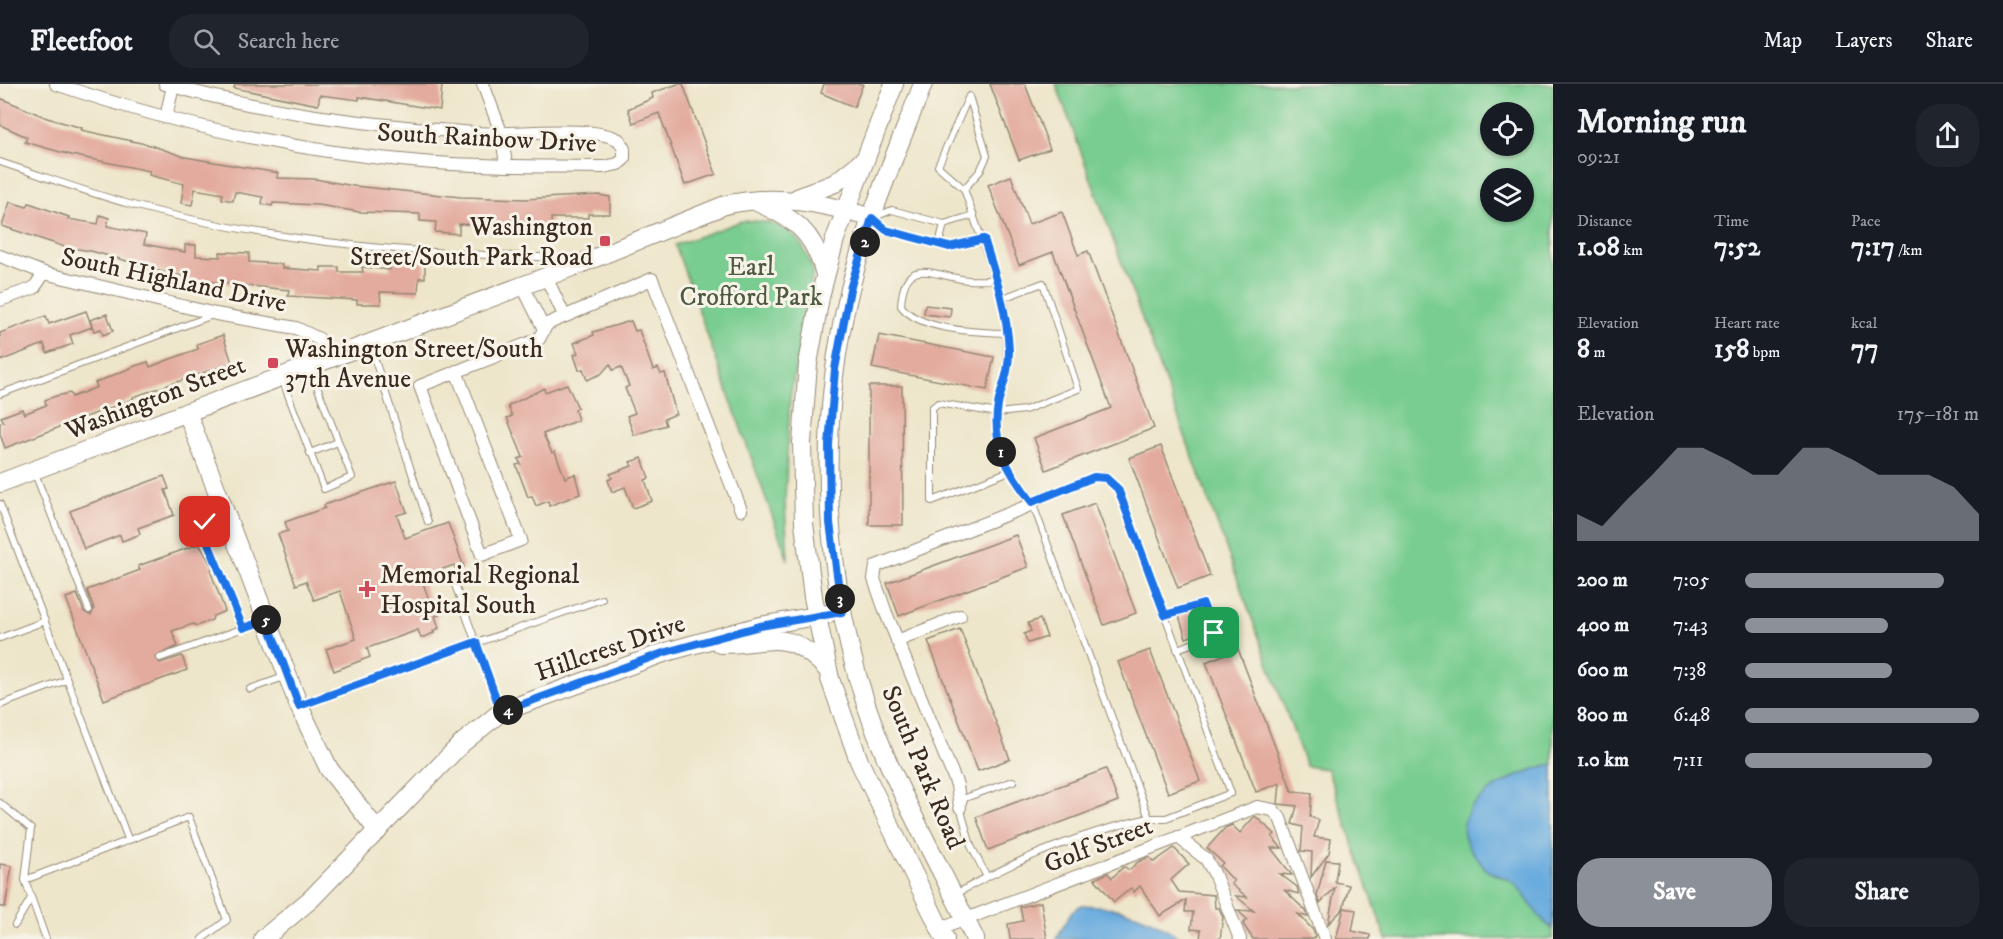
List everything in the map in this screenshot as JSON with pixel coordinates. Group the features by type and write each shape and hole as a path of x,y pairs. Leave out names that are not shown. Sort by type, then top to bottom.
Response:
{"street":[{"name":"South Rainbow Drive","path":"56,84 112,103 166,117 249,138 420,162 604,167 618,164 624,159 624,149 619,140 596,132 502,135 407,128 304,114 169,85 166,117"},
{"path":"483,84 502,135 506,166"},
{"name":"South Park Road","path":"894,84 835,239 826,276 808,364 802,443 804,523 817,616 829,670 860,761 943,934"},
{"name":"South Park Road","path":"923,84 872,218 850,289 835,369 829,445 830,523 842,612 860,684 886,758 975,939"},
{"path":"793,199 835,183 867,157"},
{"path":"750,199 796,222 812,240 826,276"},
{"name":"Washington Street","path":"0,483 331,356 546,277 706,211 750,199 793,199 872,218"},
{"name":"South Highland Drive","path":"0,256 45,273 216,314 296,328 319,339 331,356"},
{"path":"0,300 34,288 45,273"},
{"path":"546,277 564,315"},
{"path":"456,371 521,540 482,555 420,386 456,371 539,339 547,324 652,279 741,510"},
{"path":"522,285 544,329"},
{"path":"187,412 299,706 329,769 378,831 311,899 263,939"},
{"path":"960,807 957,785 897,641 874,579 876,566 1033,503"},
{"name":"Hillcrest Drive","path":"378,831 461,744 501,712 666,652 760,626 842,612"},
{"path":"897,641 960,616"},
{"path":"694,644 748,644 777,639 792,641 809,650 829,670"},
{"name":"Golf Street","path":"943,934 965,919 1257,807 1273,810 1280,818 1325,939"},
{"path":"1178,837 1206,859 1214,873 1240,939"}],"lane":[{"path":"964,189 980,171 987,156 969,96 938,166 964,189 984,239 1003,298 1008,374 998,413 1001,454 1033,503 1149,818"},
{"path":"0,162 130,204 275,235 356,246 460,254 594,258"},
{"path":"974,215 944,224 892,210 872,218 886,230 949,247 984,239"},
{"path":"939,244 944,224"},
{"path":"997,279 968,280 933,272 916,272 906,280 902,288 901,306 908,315 919,321 970,332 1007,333"},
{"path":"1003,298 1043,283 1078,389 1025,410 998,413 938,403 932,408 932,501 1010,471"},
{"path":"0,394 216,314"},
{"path":"369,342 428,522"},
{"path":"281,375 324,489 352,477 308,365"},
{"path":"310,453 338,442"},
{"path":"34,470 72,572 89,610"},
{"path":"954,896 987,877 1099,829 1149,818 1166,818 1231,793 1118,489 1106,478 1094,477 1033,503"},
{"path":"0,504 128,839"},
{"path":"205,522 206,538 243,628"},
{"path":"451,574 501,712"},
{"path":"299,706 602,599"},
{"path":"1165,615 1200,603 1206,607 1214,630 1211,637 1177,650"},
{"path":"160,658 267,620"},
{"path":"0,638 45,621"},
{"path":"250,689 287,675"},
{"path":"0,705 68,680"},
{"path":"987,877 971,846 960,807 965,798 1013,781"},
{"path":"0,803 31,830 25,880 46,939"},
{"path":"25,880 189,817 227,920 202,939"},
{"path":"15,926 31,898"}],"green space":[{"path":"1056,84 1553,84 1553,939 1386,939 1327,769 1306,766"},
{"name":"Earl Crofford Park","path":"742,221 769,223 789,232 803,248 813,272 790,398 785,501 788,560 675,245"}],"water":[{"path":"1553,764 1553,929 1542,920 1513,882 1485,868 1470,848 1463,832 1466,817 1475,804 1489,792 1523,773"},
{"path":"1082,905 1122,910 1147,918 1181,939 1056,939 1072,911"}],"building":[{"path":"235,84 442,84 440,110 359,97 359,100 320,95 318,105 234,88"},
{"path":"683,84 716,174 685,185 659,113 633,123 628,109 653,98 652,93"},
{"path":"824,84 863,84 854,107 821,93"},
{"path":"990,84 1025,84 1050,149 1019,160"},
{"path":"0,98 47,118 82,128 81,130 150,145 185,157 278,173 277,178 315,179 354,186 461,197 525,199 599,195 610,197 610,214 588,214 588,218 551,218 552,232 501,233 501,226 459,224 459,234 435,232 436,222 420,221 420,214 359,212 319,205 273,203 272,206 262,204 263,197 235,192 233,201 222,199 223,194 195,189 192,205 181,203 184,184 149,175 150,171 71,155 25,142 27,137 0,125"},
{"path":"1011,176 1029,224 1062,212 1078,255 1088,251 1154,428 1046,470 1034,438 1111,408 1053,252 1019,265 988,185"},
{"path":"10,202 27,207 29,203 69,217 68,219 98,224 100,215 109,218 107,226 146,234 144,244 185,252 185,245 196,245 196,256 220,257 220,252 249,253 249,262 282,264 282,268 321,271 321,267 339,267 339,272 363,272 362,267 390,270 390,260 425,260 425,278 419,278 418,293 380,292 381,304 357,304 357,300 288,296 289,290 184,279 184,276 144,268 145,266 91,251 65,247 2,226"},
{"path":"925,305 951,308 950,317 924,314"},
{"path":"86,311 92,327 70,335 73,344 47,353 44,344 0,361 0,333 46,316 49,324"},
{"path":"107,314 113,331 103,335 101,329 94,331 90,320"},
{"path":"631,321 635,331 639,330 653,370 658,368 661,374 665,373 676,414 664,419 666,425 634,435 627,416 635,413 625,388 629,386 621,367 613,370 610,364 601,374 587,380 583,369 579,370 574,355 578,353 574,343 594,335 593,332"},
{"path":"223,335 232,363 133,397 133,399 5,448 0,434 0,423 4,422 1,417 22,409 24,414 46,405 45,400 56,396 70,393 72,397 97,387 95,383 135,366 148,362 150,367 198,349 197,344"},
{"path":"879,335 994,357 987,390 872,368"},
{"path":"567,384 578,408 575,410 578,420 543,434 552,453 555,452 565,478 575,474 580,494 549,506 548,501 536,506 532,496 528,497 516,465 521,464 518,459 523,457 507,418 512,416 508,406 544,388 545,392"},
{"path":"869,386 902,386 903,525 869,525"},
{"path":"1161,446 1210,576 1178,588 1129,458"},
{"path":"642,458 649,478 645,480 652,501 633,508 625,487 612,492 608,480 612,478 610,474 632,466 630,462"},
{"path":"164,476 169,489 165,490 174,515 138,528 140,534 133,537 122,541 120,535 84,549 70,511"},
{"path":"396,481 407,512 397,515 405,538 448,523 464,567 456,570 454,565 421,577 431,606 435,605 439,615 435,616 439,628 433,631 434,633 421,638 418,630 367,648 370,657 334,671 326,649 356,639 340,591 314,600 306,581 296,585 278,534 288,531 285,522 325,508 324,505"},
{"path":"1095,503 1136,613 1104,625 1063,515"},
{"path":"1016,535 1028,567 899,616 887,583"},
{"path":"199,544 212,566 211,573 225,611 197,626 193,624 172,631 178,646 155,657 160,663 182,656 187,670 104,700 66,598 77,594 84,612 91,615 94,609 87,590 140,570 138,566"},
{"path":"1195,610 1203,632 1186,638 1179,616"},
{"path":"1040,619 1047,637 1028,643 1024,634 1031,631 1028,623"},
{"path":"960,629 1010,759 978,771 928,641"},
{"path":"1238,649 1292,791 1312,793 1310,817 1319,820 1314,837 1331,839 1329,853 1311,877 1312,852 1301,851 1303,827 1292,824 1297,806 1278,804 1280,783 1256,792 1206,662"},
{"path":"1150,650 1200,781 1168,793 1118,662"},
{"path":"1106,769 1118,801 988,850 976,817"},
{"path":"1255,816 1275,834 1272,837 1282,848 1271,848 1292,875 1280,874 1297,887 1299,894 1284,890 1306,911 1308,917 1298,914 1313,930 1315,936 1313,939 1253,939 1243,924 1247,919 1237,910 1254,911 1236,896 1247,897 1231,884 1234,881 1220,866 1223,863 1207,848 1225,828 1232,825 1240,833"},
{"path":"1174,848 1189,864 1171,880 1179,892 1214,895 1215,908 1219,908 1223,917 1220,939 1200,939 1201,930 1191,929 1193,912 1185,912 1186,900 1160,916 1140,886 1134,892 1131,888 1114,902 1095,879 1108,873 1112,878 1122,868 1129,870 1138,862 1149,857 1154,862"},
{"path":"1326,860 1338,861 1335,882 1349,885 1343,909 1328,924 1335,888 1320,903 1317,895"},
{"path":"0,864 12,866 5,907 0,907"},
{"path":"1041,902 1047,939 1010,939 1008,924 1023,921 1020,907"},
{"path":"1344,908 1356,910 1352,931 1370,935 1370,939 1336,939"}],"place":[{"name":"Washington Street/South Park Road","path":"605,241"},
{"name":"Washington Street/South 37th Avenue","path":"273,363"},
{"name":"Memorial Regional Hospital South","path":"367,589"}],"route":[{"path":"205,522 206,538 243,628 267,620 299,706 476,642 501,712 666,652 760,626 842,612 830,523 829,445 835,369 850,289 872,218 886,230 949,247 984,239 1005,306 1009,351 1008,374 998,405 997,428 1001,454 1015,480 1032,502 1094,477 1106,478 1118,489 1165,615 1203,604 1214,633"}]}
